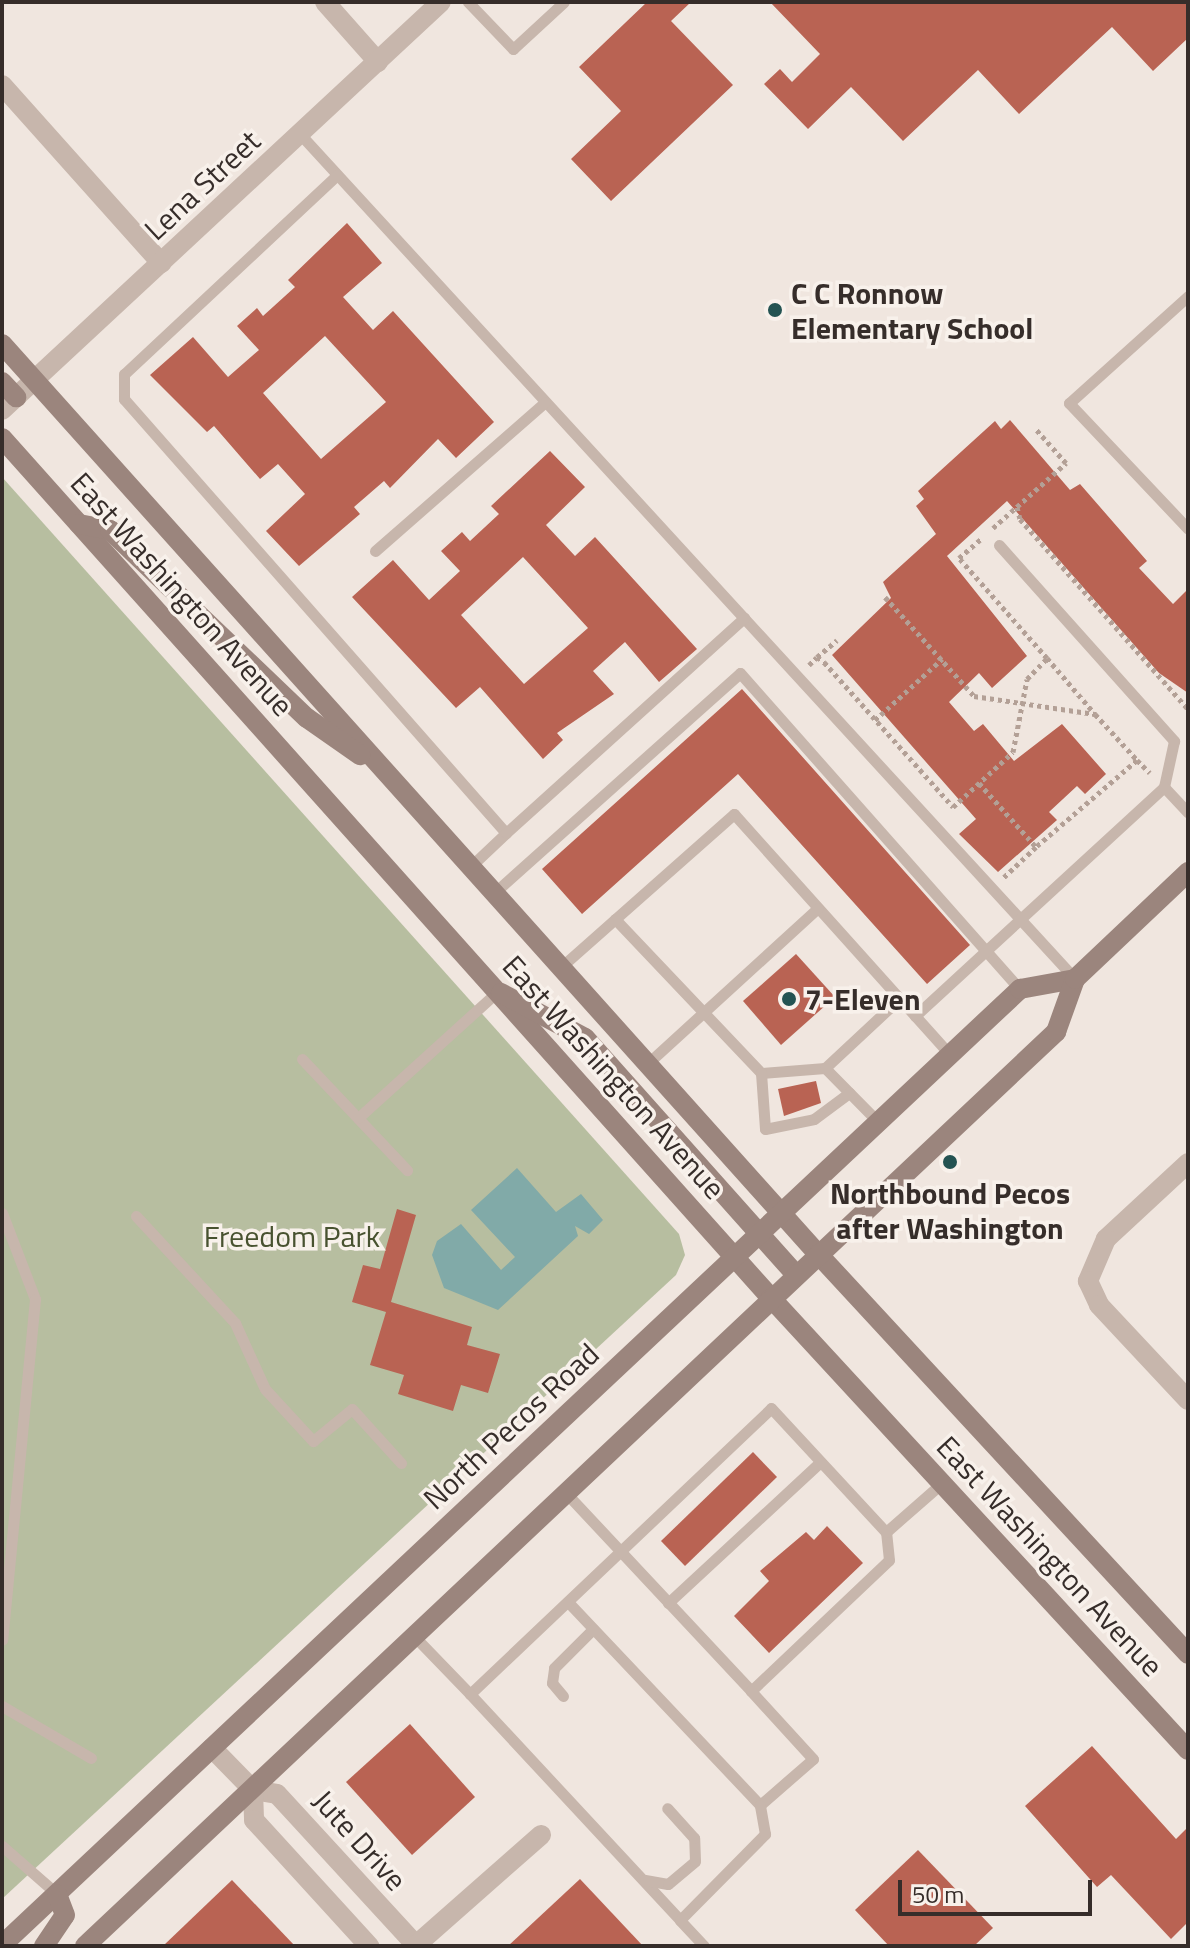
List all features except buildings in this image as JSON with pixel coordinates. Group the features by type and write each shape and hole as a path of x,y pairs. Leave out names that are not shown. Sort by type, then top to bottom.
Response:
{"main road":[{"name":"East Washington Avenue","path":"2,344 818,1254 1188,1654"},
{"path":"2,382 9,404"},
{"name":"East Washington Avenue","path":"2,438 734,1258 1188,1750"},
{"path":"79,524 110,530 307,718 389,776"},
{"path":"85,1946 1056,1032 1075,979 1188,872"},
{"path":"1020,989 1075,979"},
{"name":"North Pecos Road","path":"2,1945 1020,989"},
{"path":"497,992 585,1038 796,1275"},
{"path":"44,1946 65,1915 57,1894"}],"street":[{"path":"325,2 378,62"},
{"name":"Lena Street","path":"9,404 441,2"},
{"path":"2,85 161,263"},
{"path":"1188,1163 1106,1239 1088,1281 1099,1305 1188,1400"},
{"name":"Jute Drive","path":"212,1748 253,1790 277,1794 415,1946"},
{"path":"253,1790 254,1820 369,1946"},
{"path":"415,1946 541,1835"}],"lane":[{"path":"468,2 513,49 564,2"},
{"path":"300,134 1075,979"},
{"path":"337,175 124,374 124,399 506,833"},
{"path":"1186,302 1069,403 1188,529"},
{"path":"375,551 545,402"},
{"path":"915,1016 1018,918 1164,787 1174,741 999,545"},
{"path":"471,866 744,618"},
{"path":"494,893 740,673 1020,989"},
{"path":"1164,787 1188,813"},
{"path":"561,967 734,814 950,1055"},
{"path":"647,1064 818,908"},
{"path":"615,919 761,1073 765,1129 814,1119 849,1093"},
{"path":"358,1118 497,992"},
{"path":"761,1073 825,1068 899,999"},
{"path":"302,1059 407,1170"},
{"path":"825,1068 878,1122"},
{"path":"2,1213 35,1299 2,1639"},
{"path":"136,1216 235,1323 265,1389 313,1441 352,1409 401,1463"},
{"path":"470,1694 771,1408 886,1532 889,1560 751,1691"},
{"path":"668,1603 820,1462"},
{"path":"886,1532 942,1483"},
{"path":"566,1493 813,1759 760,1805"},
{"path":"568,1602 760,1805 765,1834 680,1920"},
{"path":"563,1696 552,1683 554,1668 593,1629"},
{"path":"414,1636 704,1946"},
{"path":"2,1706 91,1758"},
{"path":"644,1880 668,1884 695,1861 694,1838 667,1808"},
{"path":"2,1846 57,1894"}],"path":[{"path":"991,888 1137,760 959,558 1066,463 1035,428"},
{"path":"1017,507 1020,519 1188,709"},
{"path":"885,597 974,696 1095,714"},
{"path":"797,676 837,640"},
{"path":"817,657 953,807 1013,752 1027,679 1047,658"},
{"path":"875,720 942,659"},
{"path":"979,783 1036,847"}],"green space":[{"name":"Freedom Park","path":"2,477 679,1234 685,1255 676,1275 2,1899"}],"water":[{"path":"517,1168 556,1212 581,1194 603,1220 589,1234 575,1226 578,1236 498,1310 444,1288 432,1255 437,1241 461,1224 501,1270 515,1257 471,1210"}],"place":[{"name":"C C Ronnow Elementary School","path":"775,310"},
{"name":"7-Eleven","path":"789,999"},
{"name":"Northbound Pecos after Washington","path":"950,1162"}]}
